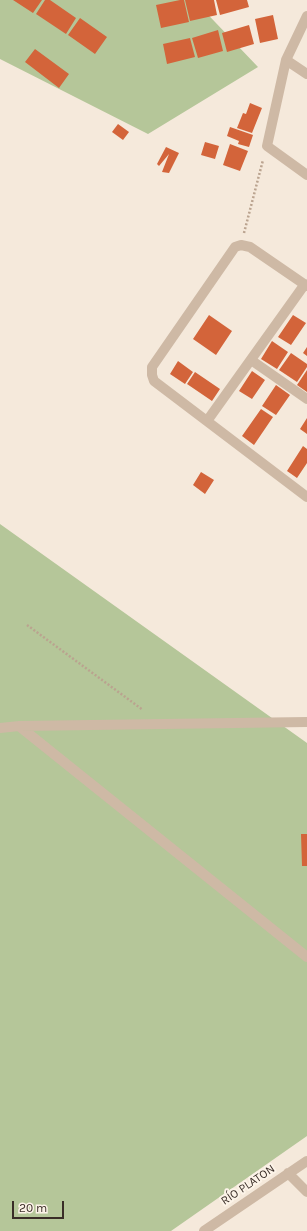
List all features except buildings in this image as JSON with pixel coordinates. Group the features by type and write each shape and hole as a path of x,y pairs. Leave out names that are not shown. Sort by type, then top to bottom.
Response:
{"street":[{"path":"307,16 286,60 267,146 307,175"},
{"path":"286,60 307,74"},
{"path":"207,421 306,285 250,247 241,245 235,247 152,367 152,374 154,381 307,497"},
{"path":"251,360 307,399"},
{"path":"0,728 20,726 307,722"},
{"path":"20,726 307,957"},
{"name":"RÍO PLATON","path":"204,1231 307,1161"},
{"path":"288,1173 307,1192"}],"path":[{"path":"241,245 267,146"},
{"path":"27,626 143,711"}],"green space":[{"path":"0,0 194,0 258,67 148,134 0,59"},
{"path":"0,524 307,743 307,1136 171,1231 0,1231"}]}
